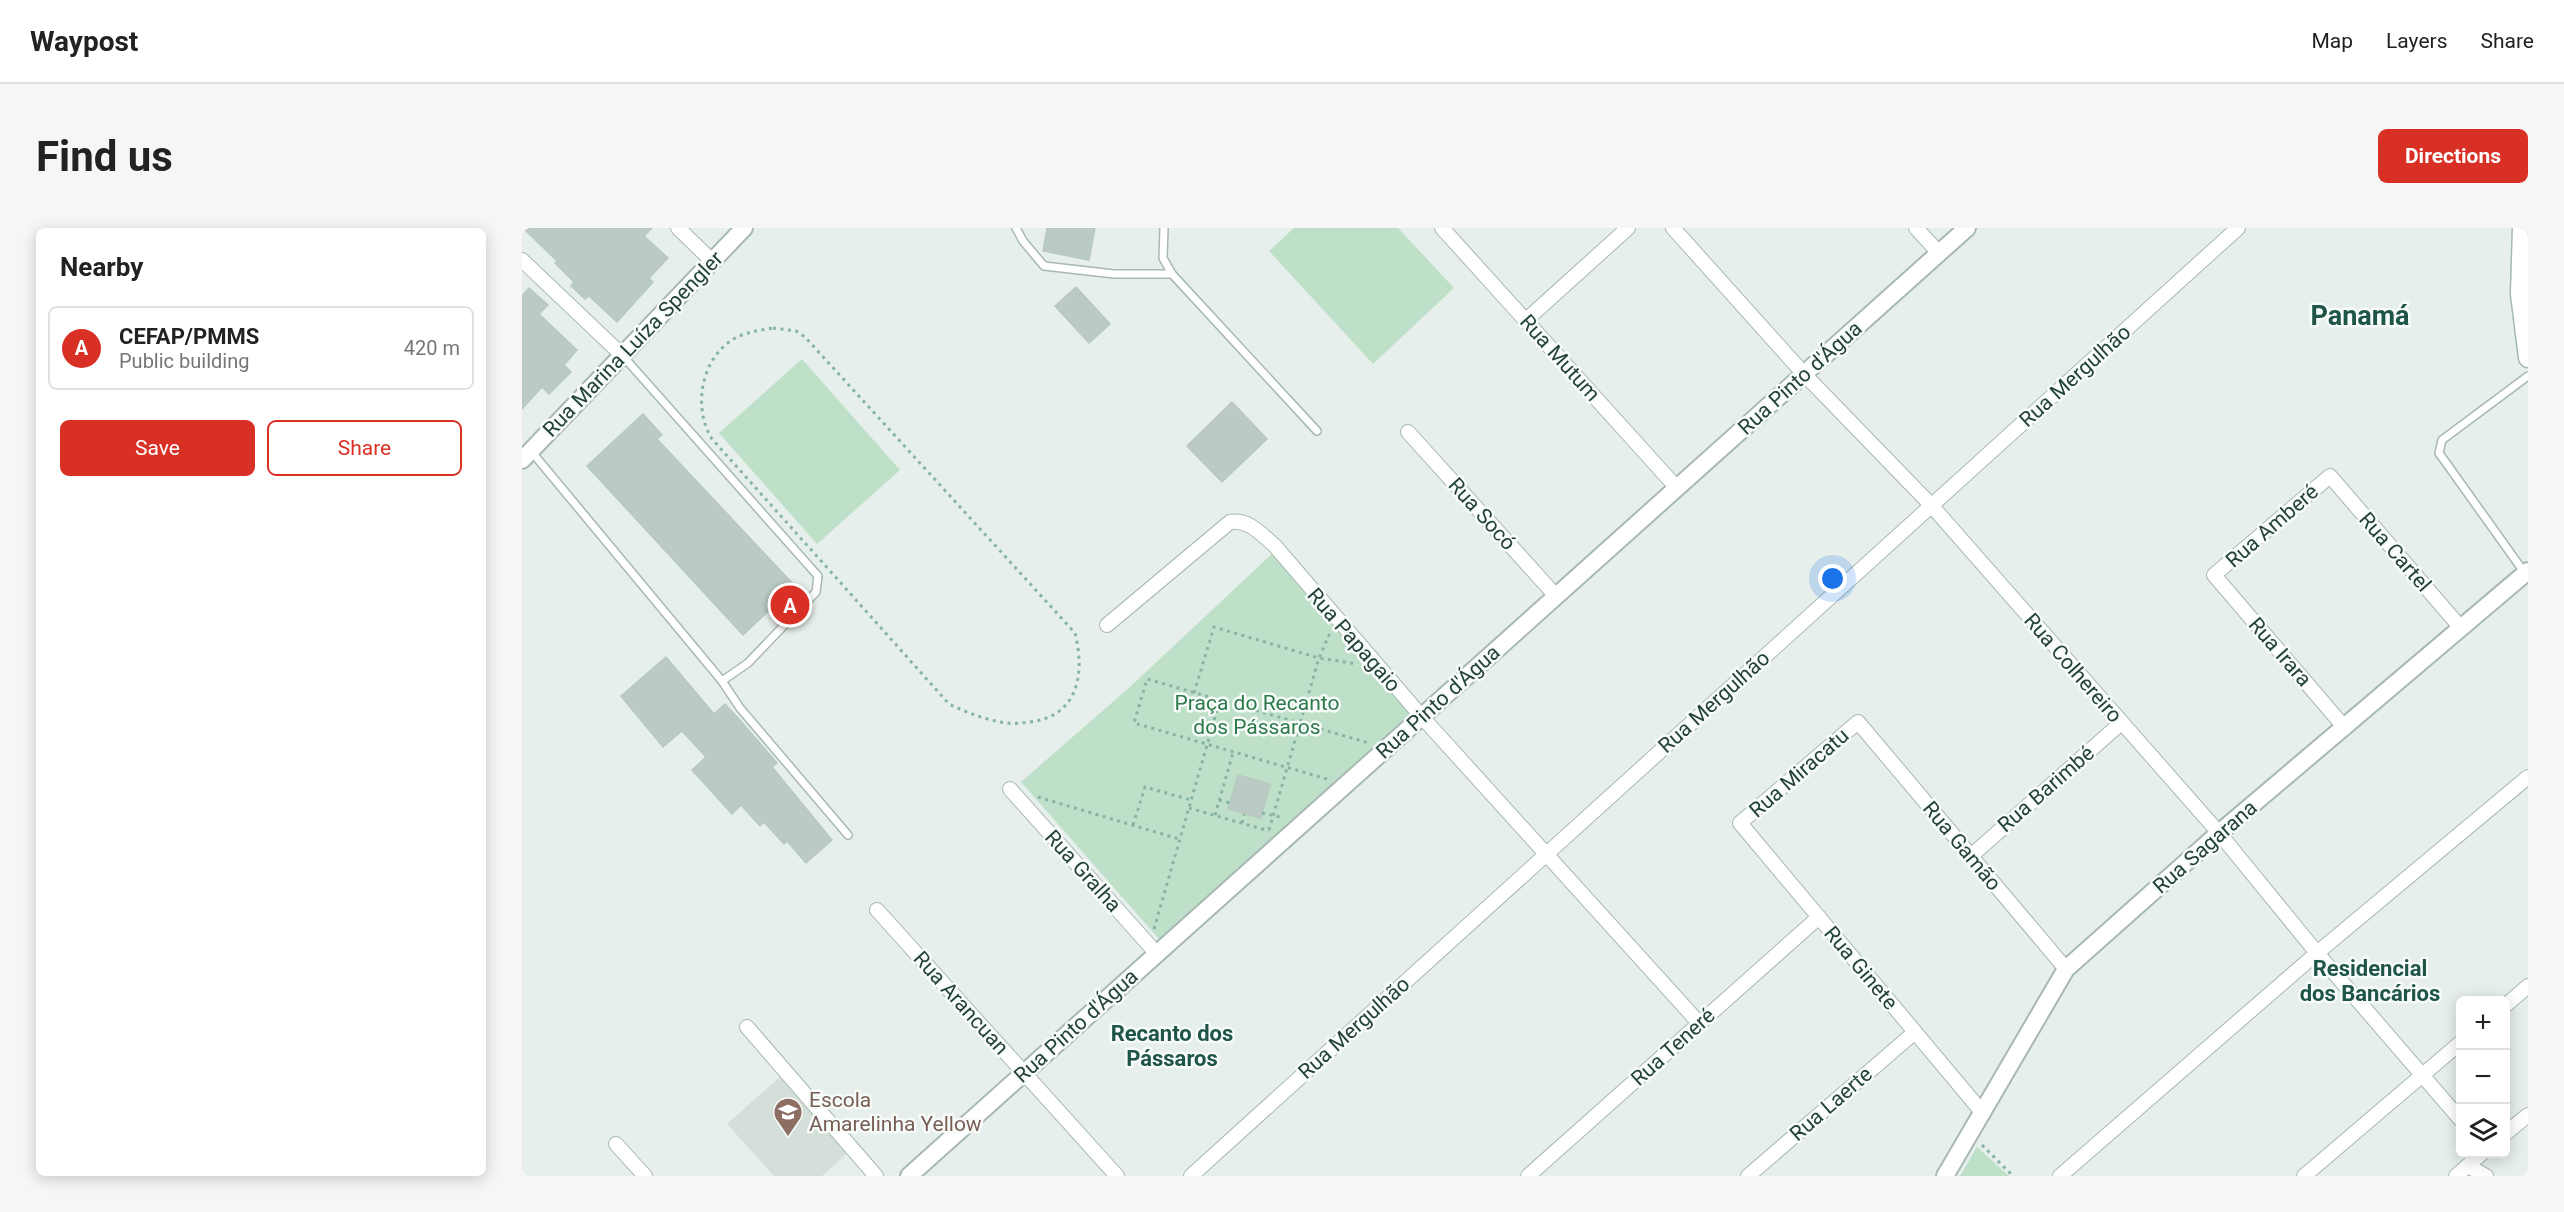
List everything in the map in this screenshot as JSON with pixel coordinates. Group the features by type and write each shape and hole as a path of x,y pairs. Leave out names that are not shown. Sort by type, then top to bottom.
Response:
{"main road":[{"path":"2522,228 2520,294 2528,358"}],"street":[{"path":"678,228 712,261"},
{"name":"Rua Marina Luíza Spengler","path":"525,451 622,355 744,228"},
{"name":"Rua Mutum","path":"1442,228 1677,488"},
{"path":"1526,320 1628,228"},
{"name":"Rua Colhereiro","path":"1673,228 1804,374 1931,505 2219,833 2456,1114"},
{"path":"1916,228 1939,253"},
{"name":"Rua Pinto d'Água","path":"909,1176 1024,1072 1153,950 1347,784 1967,228"},
{"name":"Rua Mergulhão","path":"1191,1176 2238,228"},
{"path":"522,260 622,355"},
{"name":"Rua Socó","path":"1408,432 1556,596"},
{"name":"Rua Amberé","path":"2214,575 2330,476"},
{"name":"Rua Cartel","path":"2330,476 2461,628"},
{"name":"Rua Papagaio","path":"1107,625 1230,522 1240,521 1251,526 1275,546 1336,620 1422,717 1700,1023"},
{"name":"Rua Sagarana","path":"1945,1176 2066,969 2219,833 2526,572"},
{"name":"Rua Irara","path":"2214,575 2345,728"},
{"name":"Rua Miracatu","path":"1740,823 1858,722"},
{"name":"Rua Gamão","path":"1858,722 2066,969"},
{"name":"Rua Barimbé","path":"1971,856 2121,723"},
{"path":"2060,1176 2317,952 2528,777"},
{"name":"Rua Gralha","path":"1010,789 1153,950"},
{"name":"Rua Ginete","path":"1740,823 1982,1112"},
{"name":"Rua Arancuan","path":"877,910 1117,1176"},
{"name":"Rua Teneré","path":"1528,1176 1819,917"},
{"path":"2510,1001 2528,986"},
{"path":"747,1027 876,1176"},
{"name":"Rua Laerte","path":"1748,1176 1915,1032"},
{"path":"2304,1176 2456,1046"},
{"path":"2510,1129 2528,1114"},
{"path":"616,1144 645,1176"},
{"path":"2456,1176 2477,1158"},
{"path":"2468,1166 2486,1176"}],"lane":[{"path":"1016,228 1023,242 1044,266 1114,274 1172,274"},
{"path":"1164,228 1163,258 1172,274 1317,431"},
{"path":"622,355 818,576 816,592 748,663 722,681"},
{"path":"2526,572 2439,453 2439,446 2442,440 2528,376"},
{"path":"525,451 722,681 740,708 848,835"}],"path":[{"path":"773,328 796,331 805,337 1075,633 1081,655 1079,679 1066,705 1054,715 1010,724 986,720 949,704 712,439 704,426 701,404 702,387 715,357 735,338 773,328"},
{"path":"1265,840 1319,658 1336,620"},
{"path":"1194,693 1214,627 1319,658 1378,667"},
{"path":"1347,784 1287,769 1134,723 1147,679 1387,748"},
{"path":"1153,950 1179,839 1220,700"},
{"path":"1215,815 1233,753"},
{"path":"1133,825 1145,787 1191,800"},
{"path":"1010,789 1179,839"},
{"path":"1219,800 1230,803"},
{"path":"1189,808 1269,831"},
{"path":"1242,823 1244,814"},
{"path":"1970,1132 2013,1176"}],"shaded area":[{"name":"Escola Amarelinha Yellow","path":"781,1076 849,1152 822,1176 774,1176 727,1124"}],"green space":[{"path":"1294,228 1398,228 1454,288 1373,364 1269,251"},
{"path":"802,359 900,470 817,544 719,433"},
{"name":"Praça do Recanto dos Pássaros","path":"1275,551 1417,717 1159,939 1021,782 1131,686"},
{"path":"1977,1147 2009,1176 1960,1176"}],"building":[{"path":"523,228 652,228 644,236 668,258 649,278 653,282 617,322 589,296 585,299 571,286 574,282 555,263 557,261"},
{"path":"1047,228 1095,228 1089,260 1043,251"},
{"path":"1076,287 1110,324 1089,343 1055,306"},
{"path":"529,288 548,305 539,314 577,350 564,365 571,372 549,394 542,387 522,409 522,296"},
{"path":"1232,402 1267,439 1222,482 1187,446"},
{"path":"643,414 662,435 657,439 795,586 743,635 587,466"},
{"path":"666,657 714,714 725,704 738,718 777,763 772,767 832,840 806,863 787,841 784,844 764,822 760,826 741,805 732,814 692,770 706,757 682,731 663,747 621,696"},
{"path":"1238,775 1270,784 1261,818 1228,809"}],"place":[{"name":"CEFAP/PMMS","path":"790,605"},
{"name":"Escola Amarelinha Yellow","path":"788,1138"}],"district":[{"name":"Panamá","path":"2360,316"},
{"name":"Residencial dos Bancários","path":"2370,980"},
{"name":"Recanto dos Pássaros","path":"1172,1046"}]}
